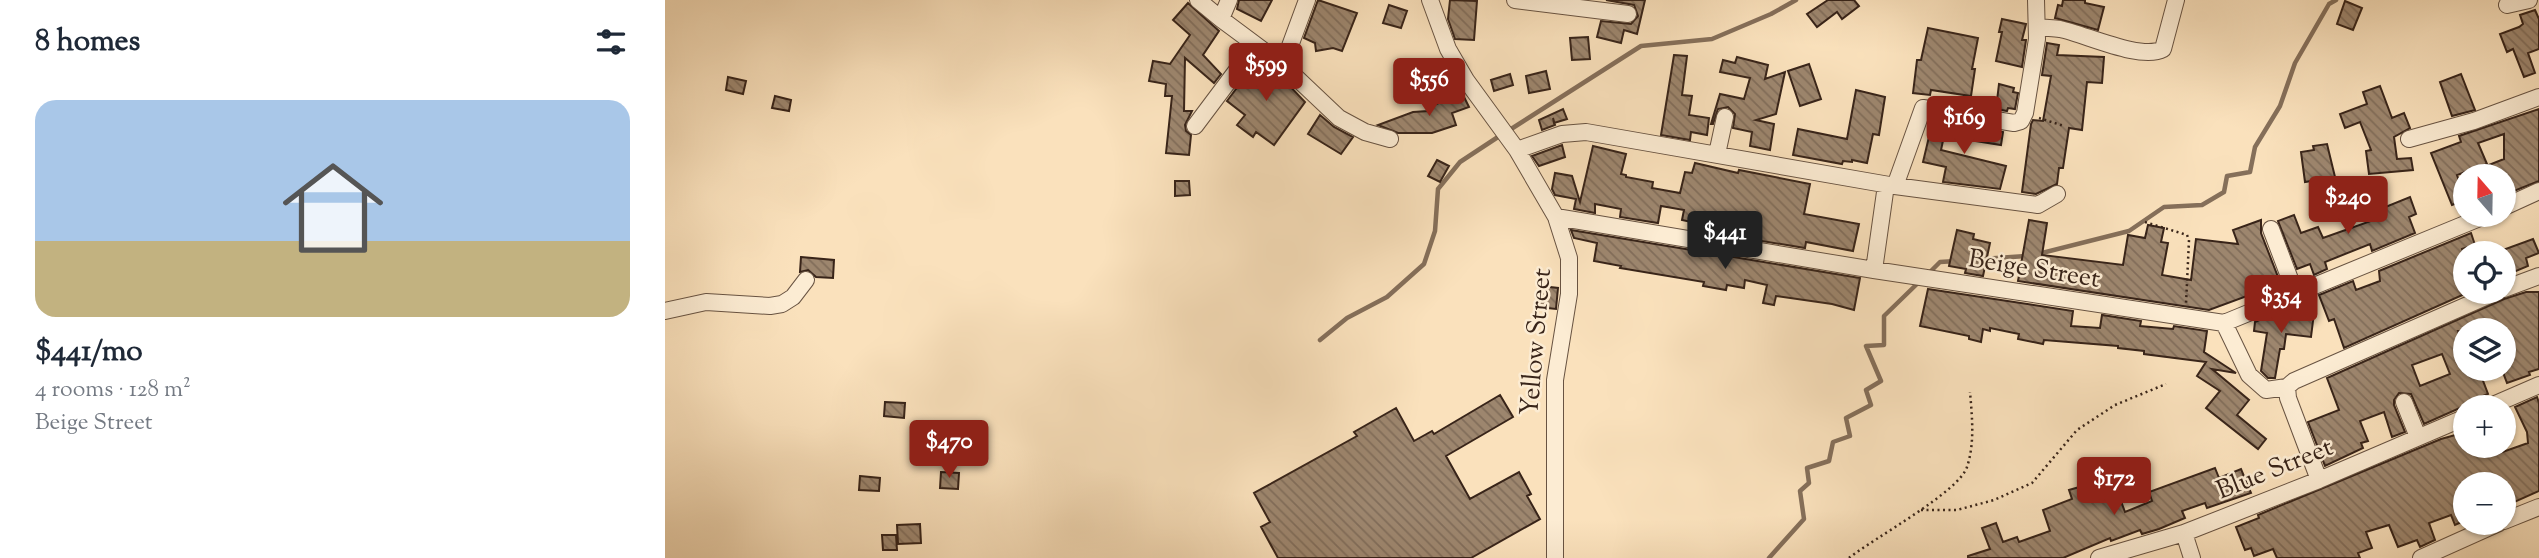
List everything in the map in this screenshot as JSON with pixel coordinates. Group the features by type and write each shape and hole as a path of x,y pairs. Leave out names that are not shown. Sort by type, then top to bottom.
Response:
{"street":[{"path":"1198,0 1283,65 1339,118 1365,132 1390,139"},
{"path":"1221,19 1229,0"},
{"path":"1283,65 1307,0"},
{"name":"Yellow Street","path":"1430,0 1448,49 1466,80 1515,147 1556,217 1569,258 1569,294 1555,380 1555,558"},
{"path":"1515,0 1628,14"},
{"path":"1874,270 1891,186 1921,110 1923,108 2014,123 2021,121 2025,113 2038,27 2036,0"},
{"path":"2038,27 2060,29 2136,50 2158,52 2163,49 2176,0"},
{"path":"2507,5 2529,0"},
{"path":"1195,126 1255,46"},
{"path":"2409,139 2474,121 2539,97"},
{"path":"1717,154 1725,117"},
{"path":"1515,147 1562,134 1586,132 1891,186 2038,205 2057,194"},
{"path":"2517,201 2539,191"},
{"name":"Beige Street","path":"1556,217 1874,270 2224,323 2456,228"},
{"path":"2271,229 2296,295"},
{"path":"2516,285 2539,276"},
{"path":"665,311 706,302 770,306 782,304 793,297 806,280"},
{"path":"2224,323 2249,375 2266,390 2287,387 2294,381 2470,304"},
{"path":"2516,395 2539,385"},
{"path":"2287,387 2288,398 2319,480"},
{"path":"2404,402 2418,437"},
{"name":"Blue Street","path":"2099,558 2184,533 2319,480 2453,422"},
{"path":"2516,516 2539,507"},
{"path":"2184,533 2192,558"},
{"path":"2421,558 2472,535"}],"path":[{"path":"2025,113 2064,126"},
{"path":"2145,222 2187,235 2189,240 2185,318"},
{"path":"1921,510 1957,510 1994,500 2032,483 2077,430 2115,405 2166,384"},
{"path":"1849,558 1948,491 1967,469 1973,432 1970,392"}],"building":[{"path":"1239,0 1272,0 1261,21 1237,9"},
{"path":"1318,0 1357,13 1342,51 1333,48 1316,51 1315,43 1304,38"},
{"path":"1450,0 1477,1 1474,40 1455,39 1448,19"},
{"path":"1606,0 1645,0 1637,34 1624,30 1621,43 1597,37 1601,21 1631,24 1638,16 1634,5"},
{"path":"1828,0 1854,0 1859,6 1842,19 1837,12 1817,27 1807,14"},
{"path":"2063,0 2085,0 2085,3 2104,7 2098,30 2055,18 2058,5 2062,6"},
{"path":"2345,1 2362,8 2353,30 2337,24"},
{"path":"1188,3 1219,31 1203,55 1221,74 1214,83 1185,58 1184,111 1192,111 1185,125 1186,131 1191,135 1189,155 1166,153 1172,96 1165,96 1166,84 1149,81 1153,61 1170,64 1190,35 1173,20"},
{"path":"1389,5 1407,11 1401,28 1383,23"},
{"path":"2535,10 2539,19 2539,49 2528,53 2535,73 2524,77 2513,49 2507,52 2500,34 2519,27 2523,24 2520,15"},
{"path":"2002,19 2026,24 2022,40 2026,40 2022,67 1996,61"},
{"path":"1928,28 1978,38 1972,69 1975,69 1971,96 1931,90 1930,95 1913,93 1917,60 1921,60"},
{"path":"1588,37 1590,59 1572,60 1570,38"},
{"path":"2047,43 2059,45 2057,55 2104,57 2102,83 2087,82 2082,130 2069,128 2063,168 2059,168 2057,184 2036,194 2022,192 2031,124 2033,120 2043,121 2051,76 2042,75"},
{"path":"1674,55 1687,56 1682,95 1692,96 1689,115 1709,118 1707,135 1691,132 1690,140 1661,135"},
{"path":"1737,57 1768,65 1765,79 1785,72 1776,114 1756,120 1774,124 1770,150 1750,146 1752,132 1733,128 1735,114 1728,107 1718,109 1711,124 1720,94 1744,99 1750,78 1720,72 1723,60 1735,63"},
{"path":"1258,60 1280,76 1305,102 1274,145 1256,132 1253,137 1237,125 1245,115 1227,101"},
{"path":"1431,63 1438,79 1419,87 1412,70"},
{"path":"1809,64 1821,99 1800,106 1788,71"},
{"path":"1546,71 1550,89 1529,93 1526,76"},
{"path":"1510,74 1513,85 1494,91 1491,80"},
{"path":"2461,74 2475,110 2452,116 2440,82"},
{"path":"728,77 746,81 743,94 726,90"},
{"path":"1999,84 2014,88 2013,92 2018,93 2015,109 1996,109"},
{"path":"2380,86 2392,118 2404,113 2410,128 2394,137 2397,159 2411,158 2413,170 2369,174 2366,151 2371,150 2360,122 2345,128 2340,114 2367,104 2363,92"},
{"path":"1856,90 1885,97 1879,135 1873,134 1867,163 1852,160 1843,161 1842,164 1793,155 1798,129 1847,139"},
{"path":"1462,93 1469,107 1452,113 1456,125 1432,133 1398,133 1378,125 1413,112 1428,111 1427,108"},
{"path":"775,96 791,100 789,111 772,108"},
{"path":"1563,109 1567,119 1554,123 1555,125 1542,130 1539,120"},
{"path":"2539,109 2539,181 2517,190 2517,164 2491,164 2504,159 2504,134 2478,143 2487,164 2453,164 2452,205 2431,153 2461,142 2459,136"},
{"path":"1320,115 1334,127 1353,137 1341,154 1308,134"},
{"path":"1933,120 1971,129 2003,132 2001,145 1944,136 1941,150 2006,166 2000,189 1943,182 1946,167 1923,162"},
{"path":"2327,144 2335,177 2305,182 2301,152 2314,150 2313,146"},
{"path":"1562,145 1565,157 1539,166 1532,156"},
{"path":"1593,146 1626,154 1621,174 1626,177 1653,182 1652,188 1680,193 1685,172 1692,173 1695,163 1738,173 1739,170 1810,184 1804,214 1859,224 1853,251 1806,242 1805,248 1713,233 1715,227 1682,220 1684,210 1661,206 1658,223 1620,217 1621,209 1595,204 1595,213 1574,209 1576,199 1555,195 1552,189 1555,173 1572,176 1580,202"},
{"path":"1437,160 1449,166 1440,182 1428,176"},
{"path":"1175,181 1189,181 1190,195 1175,196"},
{"path":"2410,197 2416,214 2409,217 2415,233 2372,251 2370,244 2325,262 2327,269 2314,275 2310,264 2297,269 2278,221 2294,215 2301,233 2318,227 2323,238 2371,221 2368,214"},
{"path":"2029,220 2047,223 2042,255 2123,265 2128,235 2145,238 2148,225 2164,228 2161,242 2168,243 2162,275 2191,280 2196,239 2238,244 2233,230 2261,220 2261,233 2278,277 2255,285 2258,292 2209,310 2018,281"},
{"path":"1571,230 1860,278 1854,310 1776,296 1774,305 1763,303 1767,285 1745,280 1744,288 1727,285 1726,290 1703,286 1704,282 1594,261 1597,243 1574,238"},
{"path":"1957,230 1974,234 1973,239 1990,243 1983,276 1965,273 1966,269 1949,266"},
{"path":"2471,233 2474,241 2453,241 2453,299 2344,348 2334,319 2329,321 2319,295 2353,281 2356,290 2380,281 2379,271"},
{"path":"2533,239 2539,253 2526,258 2528,266 2516,271 2516,245"},
{"path":"801,257 834,260 833,278 816,277 808,270 800,272"},
{"path":"1541,286 1558,288 1556,309 1538,307"},
{"path":"1928,289 2073,311 2071,326 2100,328 2102,315 2141,321 2140,326 2173,329 2174,326 2207,331 2204,352 2236,373 2212,369 2249,400 2237,415 2266,439 2258,449 2206,408 2220,391 2197,376 2206,362 2144,354 2144,351 2118,346 2044,340 2043,344 2018,339 2019,334 1990,328 1990,331 1983,329 1981,342 1969,339 1969,336 1920,326"},
{"path":"2539,292 2539,369 2516,380 2516,318 2461,318 2493,304 2516,304 2516,295"},
{"path":"2281,311 2314,313 2311,337 2286,334 2284,349 2280,349 2275,378 2268,378 2261,371 2267,333 2254,331 2255,322 2266,317 2272,318 2273,314"},
{"path":"2453,322 2453,381 2483,381 2488,394 2453,395 2453,411 2424,424 2411,394 2399,393 2394,405 2405,432 2392,437 2384,412 2360,421 2368,441 2361,443 2363,448 2325,466 2308,422 2339,410 2327,378","holes":["2442,354 2450,374 2420,386 2412,365"]},
{"path":"1500,395 1513,417 1446,456 1470,499 1519,472 1531,494 1527,496 1540,519 1471,558 1278,558 1261,527 1270,522 1254,493 1357,436 1354,432 1396,408 1414,441 1432,431 1434,434"},
{"path":"2537,397 2539,403 2539,491 2516,501 2516,472 2453,472 2453,520 2451,515 2429,523 2435,540 2420,547 2417,540 2398,547 2389,525 2366,532 2372,548 2358,553 2360,558 2277,558 2273,549 2254,556 2251,548 2245,550 2236,527 2259,518 2258,515 2441,439 2453,436 2453,458 2516,458 2516,447 2528,443 2527,432 2516,407"},
{"path":"885,402 905,403 904,418 884,416"},
{"path":"930,444 954,446 952,466 928,464"},
{"path":"2215,468 2219,478 2241,469 2251,493 2207,508 2205,503 2182,511 2185,518 2159,529 2142,534 2140,530 2111,541 2110,538 2063,558 1968,558 1990,549 1982,528 1996,523 2003,542 2017,537 2019,542 2050,531 2043,510 2072,499 2069,490 2083,486 2087,498 2116,488 2125,512 2152,501 2149,492"},
{"path":"941,472 959,473 958,489 940,488"},
{"path":"860,476 880,478 879,491 859,490"},
{"path":"920,524 921,543 898,544 897,525"},
{"path":"882,535 896,535 897,550 883,550"}],"waterway":[{"path":"1508,131 1641,46 1712,39 1771,14 1796,0"},
{"path":"2038,254 2129,231 2164,207 2202,205 2224,192 2227,176 2250,172 2255,147 2280,106 2295,63 2329,4 2336,0"},
{"path":"1320,340 1347,318 1387,297 1424,264 1435,231 1438,189 1460,162 1501,135"},
{"path":"1982,259 2026,256"},
{"path":"1928,274 1940,262 1956,261"},
{"path":"1769,558 1804,519 1800,491 1809,483 1807,468 1829,461 1833,442 1850,436 1846,418 1871,405 1866,390 1881,381 1866,346 1884,345 1884,316 1919,282"}]}
